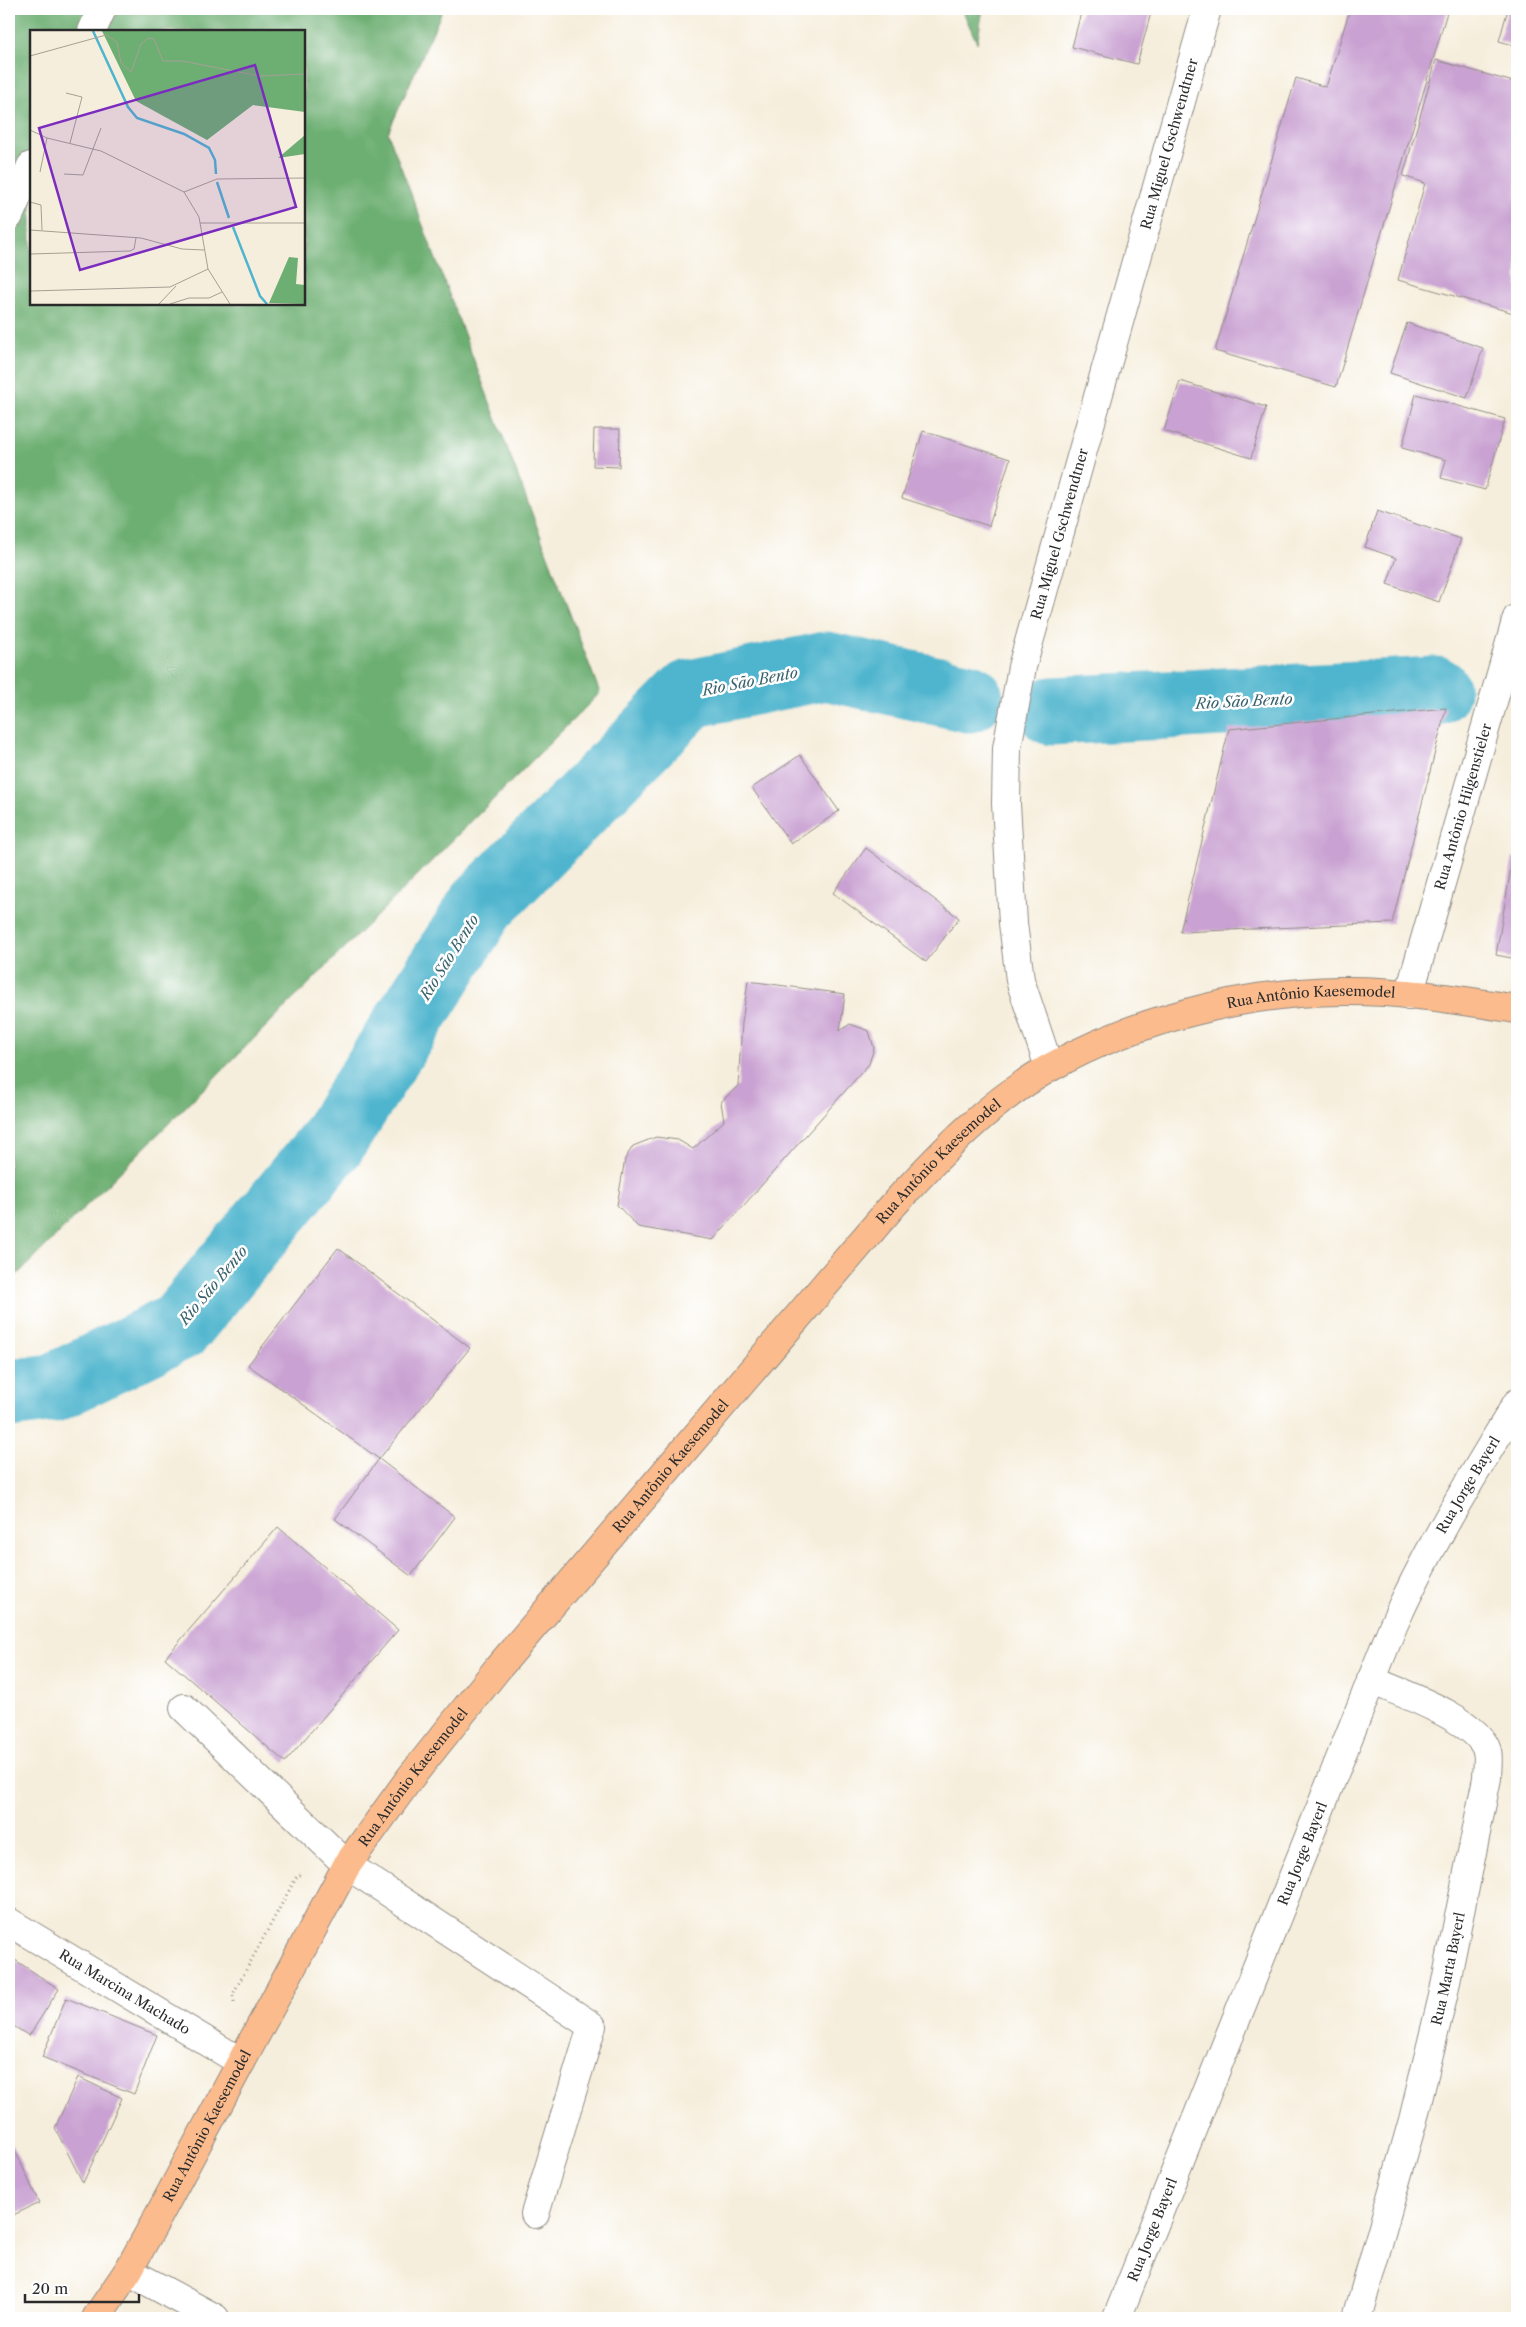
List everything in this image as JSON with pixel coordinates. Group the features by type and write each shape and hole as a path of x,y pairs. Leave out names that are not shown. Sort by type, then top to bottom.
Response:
{"main road":[{"name":"Rua Antônio Kaesemodel","path":"96,2318 128,2271 348,1865 410,1778 498,1668 889,1210 956,1138 988,1111 1049,1067 1090,1047 1133,1030 1238,1002 1290,994 1342,991 1408,995 1517,1009"}],"street":[{"path":"92,30 102,9"},
{"name":"Rua Miguel Gschwendtner","path":"1049,1067 1020,980 1013,923 1008,844 1007,748 1022,667 1207,9"},
{"path":"9,216 30,168"},
{"name":"Rua Antônio Hilgenstieler","path":"1408,995 1517,618"},
{"name":"Rua Jorge Bayerl","path":"1117,2318 1371,1680 1414,1578 1447,1517 1517,1403"},
{"name":"Rua Marta Bayerl","path":"1357,2318 1413,2120 1444,1996 1486,1778 1487,1750 1474,1730 1447,1714 1371,1680"},
{"path":"184,1708 348,1865 592,2026 535,2214"},
{"name":"Rua Marcina Machado","path":"9,1922 241,2062"},
{"path":"128,2271 215,2318"}],"green space":[{"path":"9,9 443,9 388,133 600,693 9,1283"},
{"path":"962,9 983,9 977,43"}],"building":[{"path":"1082,9 1152,9 1137,64 1072,47"},
{"path":"1350,9 1448,9 1336,387 1215,351 1296,78 1326,87"},
{"path":"1508,9 1517,9 1517,46 1499,41"},
{"path":"1436,60 1517,83 1517,314 1398,280 1425,183 1403,176"},
{"path":"1407,323 1483,348 1467,398 1390,373"},
{"path":"1180,381 1266,407 1251,458 1164,431"},
{"path":"1416,394 1505,419 1485,490 1441,478 1446,460 1402,448"},
{"path":"594,429 620,429 619,467 593,466"},
{"path":"923,431 1010,459 989,526 902,498"},
{"path":"1377,511 1461,539 1439,602 1387,584 1396,558 1365,547"},
{"path":"1446,708 1392,923 1180,932 1229,729"},
{"path":"800,755 839,811 791,844 752,788"},
{"path":"866,848 959,918 926,962 833,893"},
{"path":"1513,857 1517,858 1517,959 1496,955"},
{"path":"748,981 845,994 840,1031 850,1024 869,1031 874,1048 869,1064 713,1240 638,1227 617,1205 625,1159 633,1146 656,1137 678,1140 693,1149 724,1121 721,1102 738,1086 742,1023"},
{"path":"338,1248 470,1348 379,1459 248,1365"},
{"path":"379,1459 455,1517 411,1576 335,1519"},
{"path":"278,1527 398,1630 285,1762 165,1658"},
{"path":"9,1956 59,1989 29,2036 9,2023"},
{"path":"66,1998 157,2035 134,2094 42,2057"},
{"path":"78,2077 122,2098 83,2183 55,2128"},
{"path":"9,2137 39,2203 9,2217"}],"waterway":[{"name":"Rio São Bento","path":"9,1394 53,1388 180,1326 332,1142 482,905 690,694 826,666 969,698"},
{"name":"Rio São Bento","path":"1052,711 1436,691"}]}
